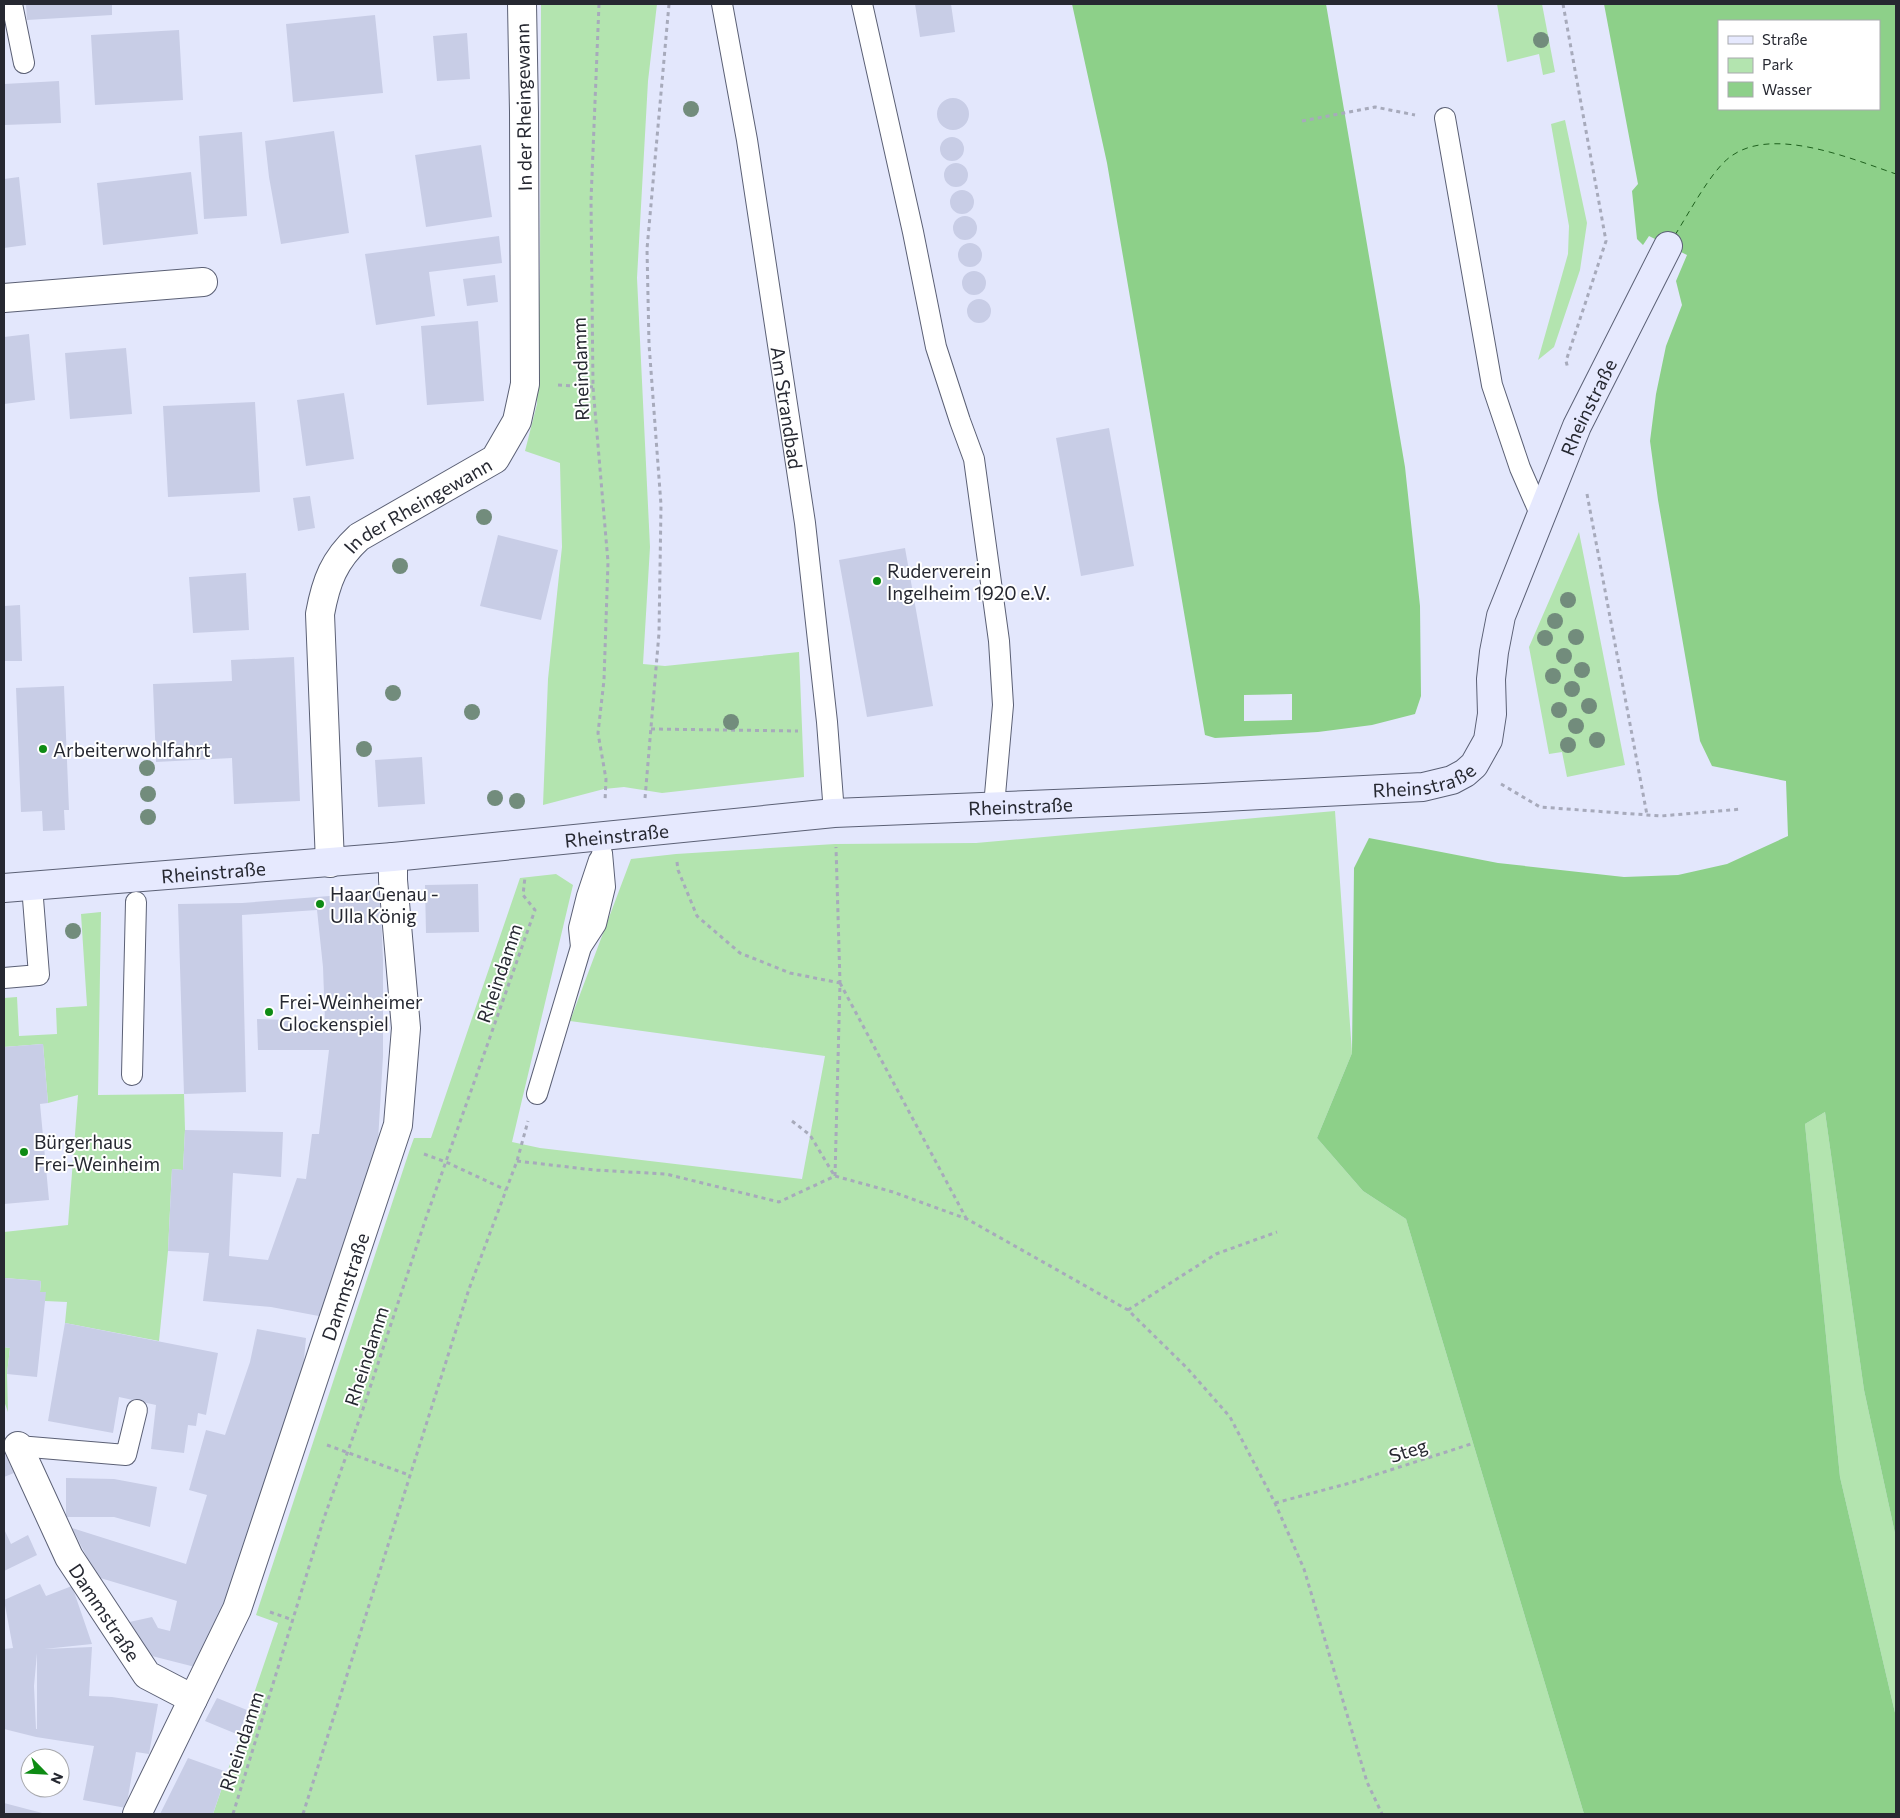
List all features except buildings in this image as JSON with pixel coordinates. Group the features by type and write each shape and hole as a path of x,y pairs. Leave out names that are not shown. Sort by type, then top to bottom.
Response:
{"street":[{"name":"In der Rheingewann","path":"330,863 320,614 324,592 344,551 359,537 495,459 517,421 525,384 522,4"},
{"name":"Rheinstraße","path":"4,888 603,844 659,830 834,813 1423,787 1452,780 1465,773 1474,765 1488,740 1494,652 1501,616 1576,426 1668,246"},
{"path":"4,298 203,282"},
{"name":"Dammstraße","path":"137,1814 237,1609 398,1125 406,1028 393,880 393,858"},
{"name":"Dammstraße","path":"18,1446 69,1556 147,1675 193,1699"}],"lane":[{"path":"12,4 24,63"},
{"name":"Am Strandbad","path":"722,4 747,140 805,523 827,722 834,813"},
{"path":"862,4 914,232 936,347 974,459 999,642 1002,696 999,759 994,806"},
{"path":"1445,118 1492,385 1520,468 1540,516"},
{"path":"537,1094 581,947 596,924 605,887 603,844"},
{"path":"4,978 39,975 32,886"},
{"path":"132,1076 136,902"},
{"path":"18,1446 126,1455 137,1410"}],"path":[{"name":"Rheindamm","path":"598,4 591,200 593,387 608,562 604,680 598,733 606,778 603,844"},
{"path":"669,4 647,249 650,344 660,505 659,632 645,791 659,830 697,916 740,954 790,973 840,983"},
{"path":"1302,121 1375,107 1428,118 1445,118"},
{"path":"651,729 802,731 827,722"},
{"path":"1474,765 1506,788 1540,807 1661,816 1742,808"},
{"path":"834,813 840,983 834,1176"},
{"name":"Rheindamm","path":"233,1814 324,1518 535,910 523,894 525,876"},
{"path":"840,983 967,1219"},
{"path":"303,1814 469,1289 506,1190 537,1094"},
{"path":"792,1121 810,1135 834,1176"},
{"path":"516,1161 594,1170 666,1174 779,1202 834,1176 893,1192 967,1219 1128,1310 1188,1369 1230,1417 1275,1503 1304,1568 1367,1782 1382,1814"},
{"path":"446,1162 506,1190"},
{"path":"1128,1310 1216,1254 1277,1232"},
{"name":"Steg","path":"1275,1503 1350,1483 1474,1443"},
{"path":"347,1454 409,1475"}],"green space":[{"path":"541,4 657,4 648,81 637,278 650,547 643,664 665,666 799,652 804,777 662,793 624,787 604,789 543,805 548,679 562,547 560,463 525,451 537,404 540,268"},
{"path":"1497,4 1542,4 1555,72 1543,75 1539,54 1507,62"},
{"path":"1565,120 1587,223 1580,270 1554,347 1538,360 1568,254 1569,226 1551,124"},
{"path":"1579,532 1625,765 1567,777 1562,752 1549,754 1529,647"},
{"path":"1335,811 1352,1053 1317,1138 1363,1191 1406,1219 1584,1814 213,1814 278,1623 256,1615 410,1149 414,1138 431,1138 520,878 556,874 573,885 512,1142 540,1148 802,1179 825,1056 570,1021 631,859 676,854 835,844 976,843"},
{"path":"101,912 98,1095 184,1094 183,1170 172,1169 168,1251 159,1341 65,1323 67,1302 45,1301 40,1292 41,1281 5,1278 4,1285 4,1232 68,1225 78,1095 48,1103 43,1044 4,1047 4,998 17,997 19,1036 57,1034 56,1008 87,1006 81,914"},
{"path":"1825,1112 1864,1390 1896,1538 1896,1717 1840,1477 1805,1124"},
{"path":"4,1347 10,1348 7,1374 8,1412 4,1401"}],"water":[{"path":"1072,4 1326,4 1405,467 1420,606 1421,696 1415,714 1372,725 1318,732 1215,738 1205,735 1107,163"},
{"path":"1604,4 1896,4 1896,1538 1864,1390 1825,1112 1805,1124 1840,1477 1896,1717 1896,1814 1584,1814 1406,1219 1363,1191 1317,1138 1352,1053 1354,868 1369,838 1498,863 1624,877 1678,875 1727,864 1788,836 1786,781 1712,766 1700,741 1658,500 1650,441 1656,394 1666,346 1682,305 1676,281 1687,255 1649,236 1643,245 1637,239 1632,191 1638,184"}],"pier":[{"path":"1292,694 1292,720 1244,721 1244,695"}],"ferry route":[{"path":"1675,235 1715,172 1730,157 1747,148 1767,144 1789,144 1812,148 1896,174"}],"place":[{"name":"Ruderverein Ingelheim 1920 e.V.","path":"877,581"},
{"name":"Arbeiterwohlfahrt","path":"43,749"},
{"name":"HaarGenau - Ulla König","path":"320,904"},
{"name":"Frei-Weinheimer Glockenspiel","path":"269,1012"},
{"name":"Bürgerhaus Frei-Weinheim","path":"24,1152"}]}
